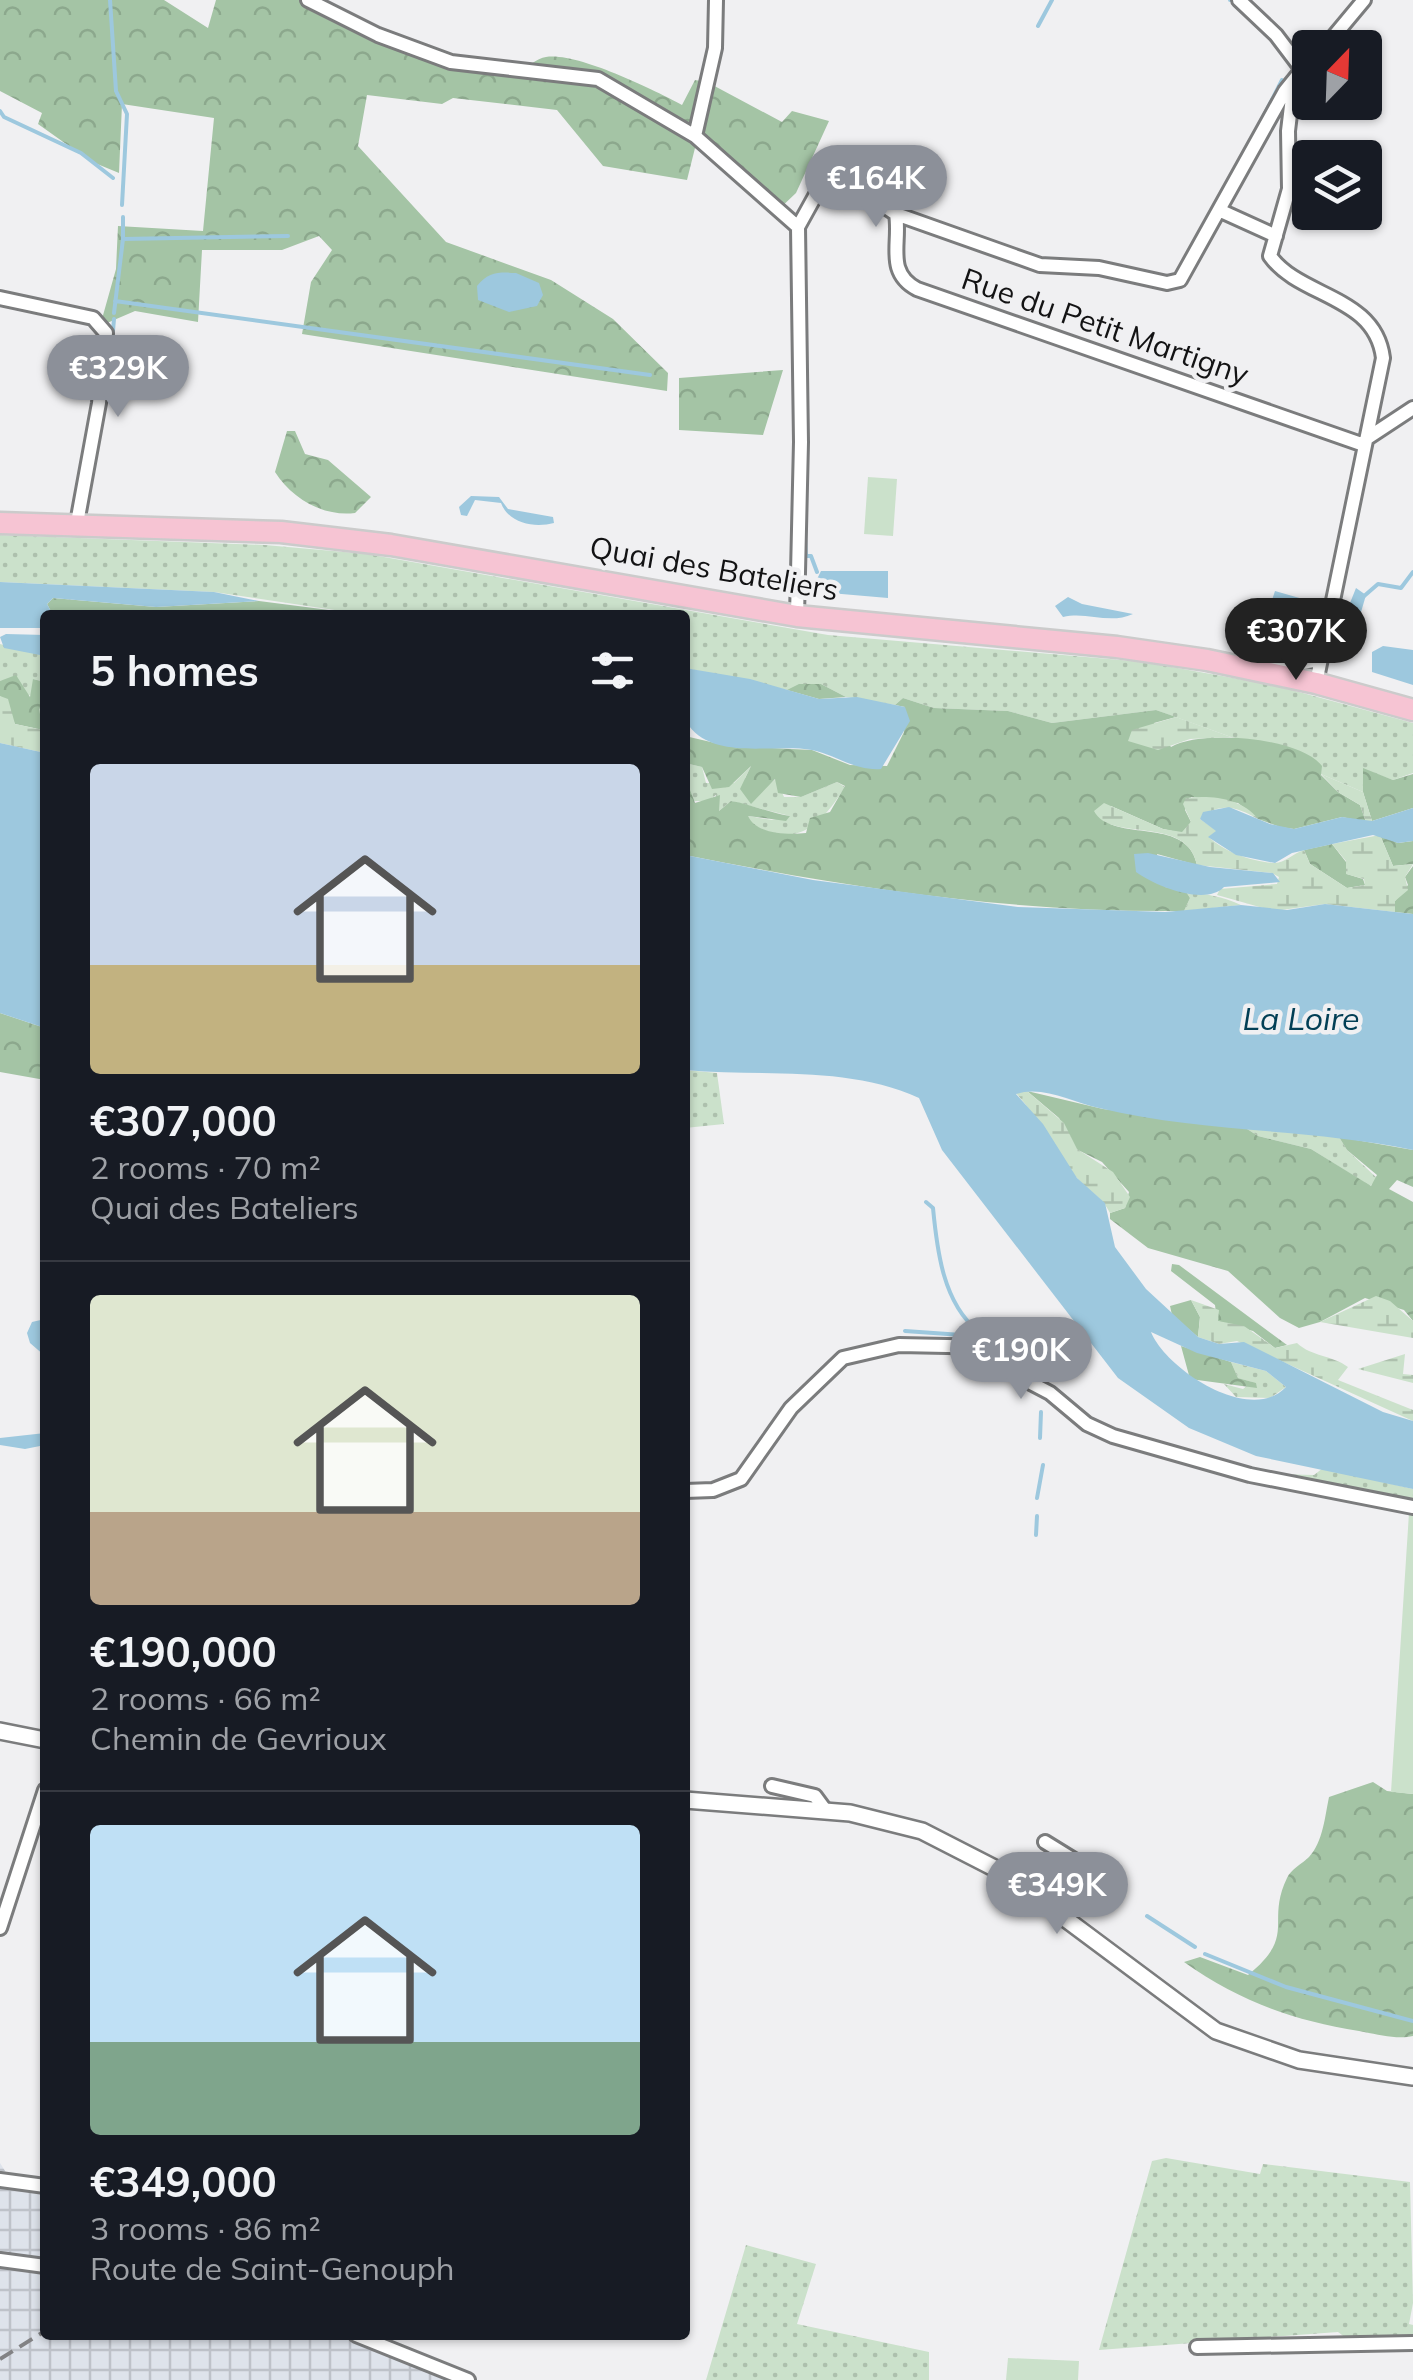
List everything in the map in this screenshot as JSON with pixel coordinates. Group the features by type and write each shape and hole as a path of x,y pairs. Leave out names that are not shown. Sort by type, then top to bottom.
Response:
{"main road":[{"name":"Quai des Bateliers","path":"0,523 342,539 538,567 796,616 1117,647 1262,670 1413,710"}],"street":[{"path":"308,0 378,35 451,62 598,79 695,136 798,227"},
{"path":"695,136 715,48 716,0"},
{"path":"1240,0 1292,50"},
{"path":"1339,30 1364,0"},
{"name":"Rue du Petit Martigny","path":"1292,88 1182,276 1166,284 1099,268 1026,261 896,214 898,269 904,280 917,289 1366,442"},
{"path":"1292,91 1289,97 1292,168 1270,256 1273,262 1353,309 1379,342 1383,358 1316,682"},
{"path":"796,616 801,442 798,227 819,190 832,185 854,186 896,214"},
{"path":"1220,211 1276,236"},
{"path":"0,298 92,318 106,333 105,362 77,524"},
{"path":"1366,442 1413,408"},
{"path":"1262,670 1283,662 1320,660"},
{"path":"690,1490 713,1490 741,1479 791,1408 843,1358 899,1345 974,1345 995,1347 1029,1382 1050,1393 1087,1424 1113,1436 1250,1475 1413,1507"},
{"path":"0,1732 40,1739"},
{"path":"772,1786 811,1794 824,1802 826,1810"},
{"path":"690,1800 826,1810 922,1831 1004,1873 1216,2031 1299,2060 1413,2077"},
{"path":"0,1928 40,1805"},
{"path":"1004,1873 1026,1864 1085,1895 1105,1902 1111,1898 1112,1884 1045,1842"},
{"path":"0,2180 40,2185"},
{"path":"0,2260 40,2265"},
{"path":"368,2340 468,2380"},
{"path":"1196,2347 1413,2342"}],"shaded area":[{"path":"0,2163 7,2174 40,2178 40,2340 391,2340 399,2343 397,2359 449,2380 0,2380"}],"green space":[{"path":"0,0 164,0 208,28 216,0 308,0 397,43 518,72 543,58 560,57 615,74 682,105 695,80 707,82 782,122 792,111 829,121 796,193 776,212 711,153 695,148 687,180 603,166 557,110 453,98 442,104 367,95 358,146 446,242 551,280 613,319 668,373 667,391 302,334 311,282 332,250 319,236 282,250 202,250 198,322 135,311 100,326 116,269 118,226 203,231 214,118 122,104 119,173 90,161 38,124 42,113 0,91"},
{"path":"783,370 763,435 679,430 679,378"},
{"path":"287,431 295,431 305,454 328,460 371,497 355,513 321,509 300,498 275,472"},
{"path":"868,477 897,479 893,536 864,534"},
{"path":"0,535 265,545 367,554 686,610 335,610 214,592 0,582"},
{"path":"53,598 156,607 259,601 329,610 50,610 47,604"},
{"path":"690,611 828,635 1144,662 1277,686 1413,723 1413,773 1393,780 1363,769 1363,792 1321,774 1290,749 1231,737 1156,710 1052,723 1008,711 934,708 903,698 895,705 846,697 821,684 787,690 690,669"},
{"path":"0,644 40,655 40,681 33,679 33,696 24,694 12,679 0,681"},
{"path":"16,675 30,697 33,679 40,681 40,729 15,724 0,696 0,681"},
{"path":"799,684 821,684 846,697 819,699 787,690"},
{"path":"0,696 8,699 15,724 40,729 40,752 0,743"},
{"path":"903,698 934,708 1008,711 1052,723 1156,710 1176,717 1154,723 1171,747 1185,741 1226,737 1272,742 1310,756 1322,766 1321,775 1338,792 1360,805 1366,822 1342,817 1294,829 1280,827 1258,819 1238,803 1191,797 1185,810 1191,822 1182,833 1163,829 1111,806 1110,824 1173,837 1192,852 1197,865 1157,854 1165,887 1185,890 1190,898 1184,911 995,903 809,878 690,856 690,790 695,803 720,795 719,811 731,801 790,816 786,821 748,816 765,830 806,833 810,818 830,812 845,786 837,782 801,797 778,793 775,779 751,804 740,789 751,766 729,787 712,789 702,767 690,764 690,737 728,746 812,750 850,765 887,766 904,732 905,707 895,705"},
{"path":"1176,717 1231,737 1190,739 1158,750 1128,741 1132,730"},
{"path":"690,764 702,767 706,783 734,783 751,766 745,778 759,792 776,779 784,797 801,797 837,782 845,787 816,823 794,834 780,834 748,822 748,816 772,820 790,816 731,801 719,811 716,795 707,801 691,801"},
{"path":"1363,768 1393,780 1413,774 1413,808 1372,821 1363,792"},
{"path":"1321,774 1363,792 1372,821 1366,822 1360,805 1338,792"},
{"path":"1186,798 1225,800 1244,806 1258,819 1243,811 1221,808 1200,819 1217,831 1209,837 1231,852 1275,863 1304,850 1310,864 1347,888 1365,885 1364,879 1346,874 1346,861 1332,844 1380,835 1393,866 1413,864 1405,877 1408,890 1395,901 1395,912 1325,904 1274,911 1217,895 1220,889 1277,884 1279,877 1272,873 1197,865 1190,849 1179,840 1115,826 1094,811 1104,803 1163,829 1182,832 1191,822 1183,804"},
{"path":"1380,835 1398,843 1413,841 1413,864 1393,866"},
{"path":"1332,844 1346,862 1347,874 1363,879 1365,885 1347,888 1310,864 1304,850"},
{"path":"1413,866 1413,914 1395,912 1395,901 1408,885 1405,877"},
{"path":"1185,890 1241,905 1184,911 1190,898"},
{"path":"0,1013 40,1026 40,1079 0,1072"},
{"path":"690,1070 717,1073 724,1124 690,1127"},
{"path":"1027,1091 1103,1109 1244,1127 1258,1136 1311,1149 1371,1186 1377,1175 1347,1150 1339,1137 1413,1150 1413,1187 1397,1180 1389,1189 1413,1202 1413,1321 1404,1310 1365,1298 1320,1322 1299,1328 1280,1318 1228,1271 1148,1248 1110,1219 1110,1213 1125,1208 1129,1192 1102,1162 1076,1149 1059,1118"},
{"path":"1027,1091 1064,1123 1077,1149 1113,1172 1130,1197 1125,1208 1110,1213 1077,1178 1016,1093"},
{"path":"1244,1127 1339,1137 1378,1179 1370,1186 1311,1149 1258,1136"},
{"path":"1172,1264 1179,1265 1287,1345 1275,1348 1253,1331 1217,1321 1215,1305 1171,1271"},
{"path":"1376,1296 1390,1301 1413,1321 1413,1338 1320,1322"},
{"path":"1191,1300 1200,1317 1198,1337 1172,1315 1170,1306"},
{"path":"1191,1300 1219,1310 1218,1321 1244,1326 1275,1348 1297,1343 1342,1363 1348,1367 1338,1380 1413,1410 1413,1421 1237,1341 1219,1344 1198,1337 1200,1317"},
{"path":"1181,1346 1231,1362 1238,1378 1256,1383 1257,1388 1190,1379"},
{"path":"1405,1354 1403,1374 1413,1375 1413,1383 1358,1369"},
{"path":"1231,1362 1266,1371 1286,1387 1270,1398 1236,1397 1224,1384 1243,1389 1252,1382 1238,1378"},
{"path":"1193,1452 1275,1474 1314,1475 1323,1468 1413,1489 1413,1504 1372,1490 1267,1475"},
{"path":"1409,1513 1413,1514 1413,1794 1391,1792"},
{"path":"1373,1782 1387,1791 1413,1794 1413,2036 1379,2035 1289,2015 1225,1988 1184,1962 1200,1957 1248,1975 1263,1961 1277,1938 1281,1894 1287,1878 1317,1844 1329,1797"},
{"path":"1166,2158 1260,2174 1263,2164 1410,2182 1413,2303 1409,2324 1413,2325 1413,2335 1346,2338 1338,2332 1099,2350 1152,2161"},
{"path":"746,2245 816,2264 797,2324 929,2352 929,2380 706,2380"},
{"path":"1008,2358 1079,2361 1078,2380 1006,2380"}],"water":[{"path":"516,273 539,283 543,295 537,306 509,312 478,300 477,286 485,278"},
{"path":"471,496 499,497 508,509 553,517 554,523 523,523 510,516 501,503 475,500 467,516 461,515 459,507"},
{"path":"821,571 888,571 888,598 830,593 816,581"},
{"path":"0,582 214,592 259,601 156,607 53,598 47,604 50,610 40,610 40,628 0,628"},
{"path":"1356,588 1366,595 1359,619 1346,613"},
{"path":"1275,591 1310,601 1306,619 1269,609"},
{"path":"1068,597 1082,604 1133,614 1115,618 1063,617 1055,606"},
{"path":"40,635 40,655 4,648 0,637"},
{"path":"1383,646 1413,650 1413,685 1372,672 1372,652"},
{"path":"690,669 750,679 819,699 857,697 905,707 910,721 881,769 863,768 812,750 730,747 701,737 690,727"},
{"path":"0,743 40,752 40,1026 0,1013"},
{"path":"1229,807 1294,829 1342,817 1372,821 1413,808 1413,841 1398,843 1373,835 1292,853 1275,863 1236,855 1208,837 1216,831 1200,819 1203,812"},
{"path":"1148,853 1210,867 1273,873 1280,882 1224,887 1206,895 1194,895 1136,872 1134,854"},
{"name":"La Loire","path":"690,856 813,880 1018,907 1165,912 1241,905 1287,910 1325,904 1413,914 1413,1150 1138,1116 1047,1093 1016,1094 1043,1124 1077,1178 1105,1203 1115,1247 1146,1289 1198,1337 1219,1344 1244,1342 1383,1412 1413,1421 1413,1489 1256,1456 1189,1428 1118,1378 942,1150 919,1098 834,1076 690,1070","holes":["1151,1332 1197,1353 1266,1371 1286,1387 1270,1397 1252,1400 1231,1396 1211,1388 1173,1362"]},
{"path":"40,1320 40,1352 30,1343 27,1333 32,1322"},
{"path":"40,1434 40,1446 25,1449 0,1445 0,1438"}],"waterway":[{"path":"110,0 116,91 127,114 122,205"},
{"path":"1038,26 1052,0"},
{"path":"1256,131 1282,80"},
{"path":"0,111 4,117 81,153 113,178"},
{"path":"123,217 123,239 288,236"},
{"path":"114,313 123,239"},
{"path":"115,301 650,375"},
{"path":"111,354 114,319"},
{"path":"107,380 109,366"},
{"path":"804,521 806,556 811,556 817,572"},
{"path":"1363,597 1378,584 1401,588 1413,572"},
{"path":"905,1331 976,1336 978,1331 949,1291 933,1208 926,1202"},
{"path":"1021,1368 1027,1359"},
{"path":"1040,1438 1041,1412"},
{"path":"1037,1498 1043,1465"},
{"path":"1036,1535 1037,1516"},
{"path":"1147,1916 1195,1947"},
{"path":"1205,1954 1286,1987 1413,2021"}],"railway":[{"path":"0,2359 40,2334"}]}
